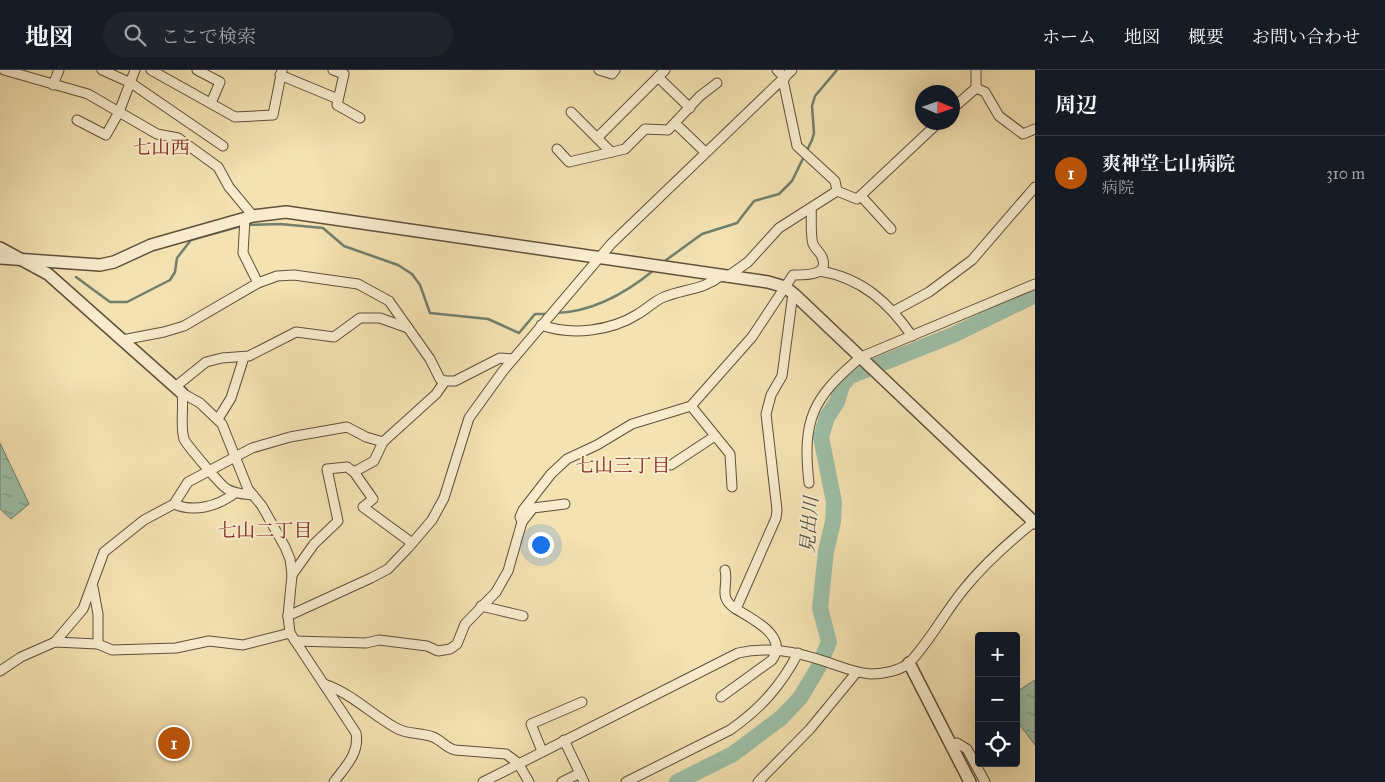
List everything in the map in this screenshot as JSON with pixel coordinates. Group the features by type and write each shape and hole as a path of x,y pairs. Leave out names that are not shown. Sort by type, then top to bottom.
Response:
{"street":[{"path":"4,70 88,94 157,134 178,138 218,167 249,217 243,253 258,283"},
{"path":"54,85 59,70"},
{"path":"102,70 131,83 223,146"},
{"path":"77,120 106,135 119,112 135,70"},
{"path":"151,70 235,117 273,115 281,72 338,98"},
{"path":"197,70 220,82 210,103"},
{"path":"333,70 344,74 337,105 360,118"},
{"path":"599,70 612,74 616,70"},
{"path":"777,70 784,79 797,146 834,181 837,191"},
{"path":"288,616 388,569 412,543 432,520 444,498 469,418 513,359 598,259 705,152 792,70"},
{"path":"960,102 976,88 976,70"},
{"path":"597,138 661,73 690,108"},
{"path":"557,149 569,162 625,149 645,129 668,130 717,83"},
{"path":"976,88 985,92 1000,116 1023,134 1035,129"},
{"path":"571,112 611,152"},
{"path":"676,124 705,152"},
{"path":"837,191 857,199 931,130"},
{"path":"894,311 929,292 972,260 1035,187"},
{"path":"541,325 549,328 598,330 631,318 661,298 712,283 748,262 779,228 837,191"},
{"path":"861,196 891,229"},
{"path":"811,208 813,244 822,257 824,266 820,271"},
{"path":"0,258 100,265 114,262 150,245 249,217 286,212 598,259 768,282 789,290 1035,522 998,552 965,588 909,663 891,671 875,674 856,673 798,653 776,650 738,653 483,782"},
{"path":"0,248 48,274 178,390 200,403 218,419 253,495 286,547 292,575 288,616 293,637 356,733 358,742 353,756 334,782"},
{"path":"736,609 776,518 777,510 766,414 771,395 782,376 789,290 793,275 812,274 820,271 839,274 852,280 894,311 912,336"},
{"path":"122,340 184,326 258,283 277,276 294,275 358,284 388,301 408,328 440,379 445,381 455,381 500,358 513,359"},
{"path":"809,483 806,454 809,424 826,388 861,357 1035,284"},
{"path":"522,522 520,517 523,510 551,474 567,459 597,445 632,424 691,406 752,337 789,290"},
{"path":"178,390 206,362 222,358 244,357 260,352 296,332 334,337 360,318 380,318 408,328"},
{"path":"218,419 231,398 244,357"},
{"path":"354,472 374,461 383,442 436,394 445,381"},
{"path":"178,390 184,440 189,448 211,470 224,488 235,493 253,495"},
{"path":"691,406 730,454 733,468 732,487"},
{"path":"55,642 83,608 93,587 104,552 144,520 174,504 188,482 252,448 290,437 347,428 383,442"},
{"path":"671,465 716,436"},
{"path":"292,575 314,544 338,521 327,469 347,467 354,472 373,499 363,507 412,543"},
{"path":"174,504 184,508 195,508 225,500 235,493"},
{"path":"0,670 21,657 55,642 98,644 112,650 176,648 208,641 243,645 293,637 366,643 379,640 427,646 438,651 450,649 457,644 465,624 496,592 508,571 522,522 533,508 565,504"},
{"path":"721,697 772,660 776,650 771,632 728,604 725,597 725,570"},
{"path":"93,587 98,614 98,644"},
{"path":"481,606 523,616"},
{"path":"626,782 730,730 755,712 786,676 798,653"},
{"path":"909,663 970,782"},
{"path":"758,782 810,729 856,673"},
{"path":"324,684 340,690 409,734 435,738 447,748 455,750 506,754 518,763 528,782"},
{"path":"542,751 531,724 582,702"},
{"path":"564,740 584,782"},
{"path":"950,744 957,743 967,749 985,782"},
{"path":"562,782 580,772"}],"water":[{"path":"0,443 29,504 11,519 0,509"},
{"path":"1035,680 1035,745 1020,725 1020,689"}],"waterway":[{"path":"662,263 702,234 737,223 754,201 779,194 792,181 814,133 812,106 815,96 837,70"},
{"path":"247,225 280,224 323,228 344,246 398,265 412,274 420,285 430,313 488,319 519,333 535,314 548,314"},
{"path":"76,277 110,302 127,302 170,280 175,272 177,258 191,240 241,226"},
{"path":"556,313 583,309 608,300 654,270"},
{"name":"見出川","path":"677,782 733,754 781,718 800,698 818,668 829,642 820,608 826,551 833,522 834,502 821,437 827,417 837,402 842,385 850,376 953,335 1035,295"}],"place":[{"name":"爽神堂七山病院","path":"174,743"}],"district":[{"name":"七山西","path":"161,147"},
{"name":"七山三丁目","path":"623,465"},
{"name":"七山二丁目","path":"265,530"}]}
